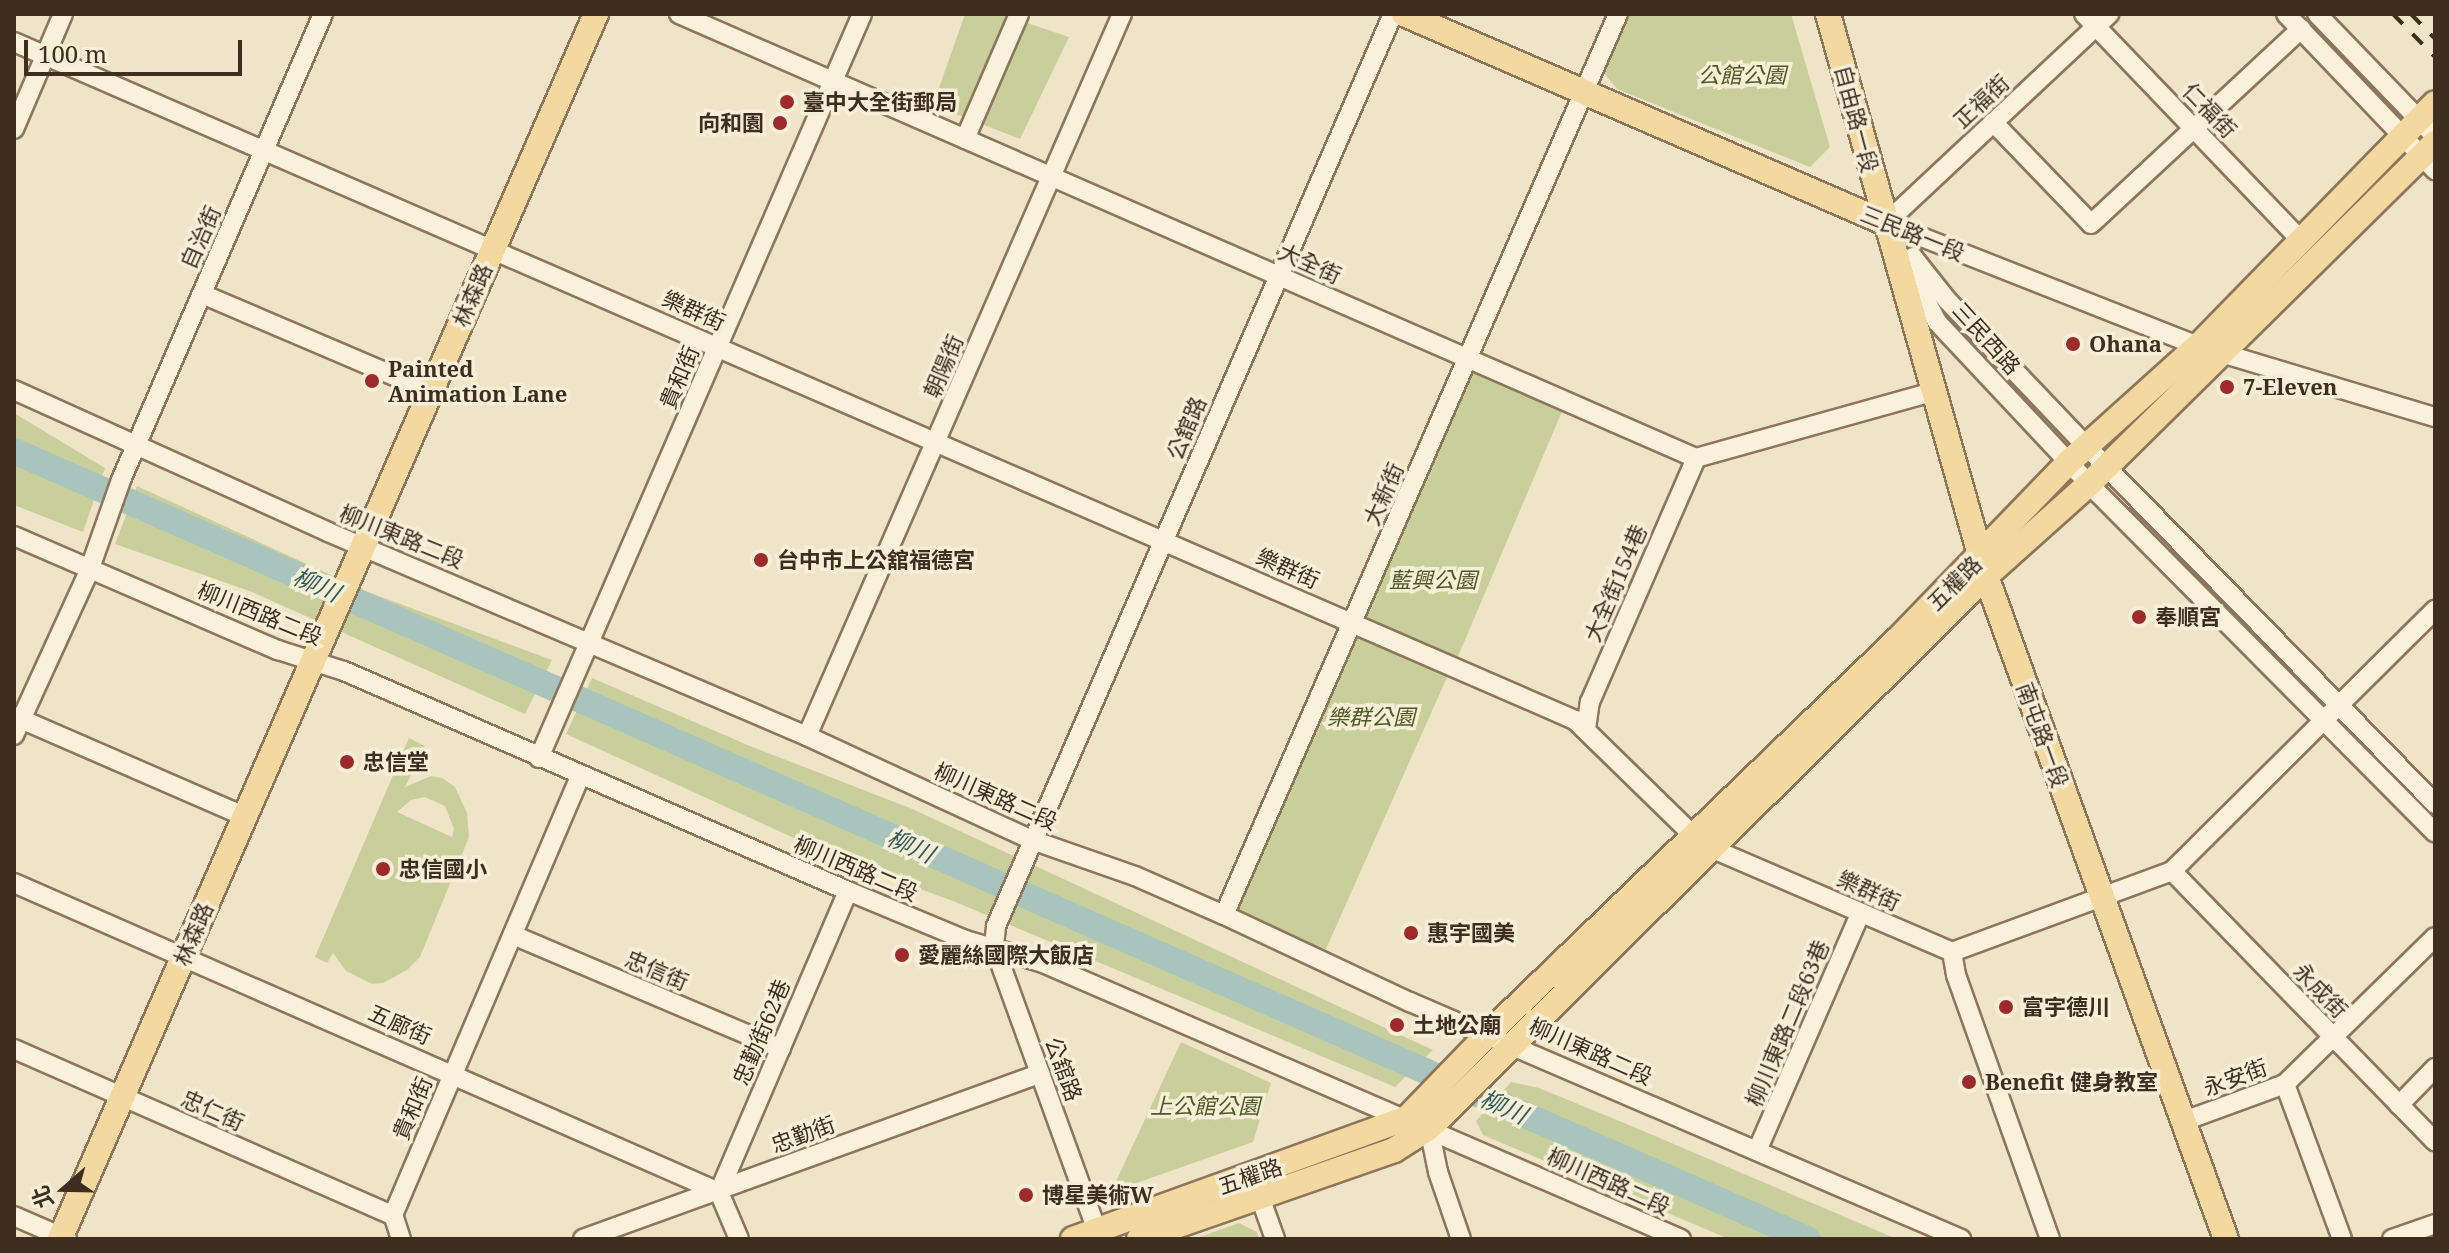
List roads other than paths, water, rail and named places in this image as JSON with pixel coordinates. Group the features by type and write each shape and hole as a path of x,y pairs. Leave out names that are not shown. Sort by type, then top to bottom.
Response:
{"main road":[{"name":"林森路","path":"63,1238 122,1096 596,14"},
{"name":"三民路一段","path":"1404,14 1886,223"},
{"name":"自由路一段","path":"1828,14 1886,223"},
{"name":"五權路","path":"1073,1239 1099,1235 1425,1116 1490,1066 1704,843 1983,566 2078,455 2198,346 2301,240 2426,138"},
{"name":"五權路","path":"1983,566 2089,484 2223,352 2426,138"},
{"name":"南屯路一段","path":"1886,223 1983,566 2226,1239"},
{"name":"五權路","path":"1139,1239 1394,1150 1425,1116 1467,1056 1489,1033 1704,843"}],"street":[{"path":"14,129 63,14"},
{"name":"自治街","path":"89,571 121,480 323,14"},
{"name":"大全街","path":"679,14 1696,458"},
{"name":"貴和街","path":"539,758 862,14"},
{"path":"965,139 1019,14"},
{"name":"朝陽街","path":"807,736 1122,14"},
{"name":"公舘路","path":"1099,1235 994,946 997,923 1393,14"},
{"name":"大新街","path":"1224,915 1618,14"},
{"path":"2286,14 2426,138"},
{"path":"2317,14 2426,138"},
{"name":"正福街","path":"1886,223 2097,18"},
{"name":"仁福街","path":"2097,18 2301,240"},
{"path":"1993,122 2091,224 2301,29"},
{"name":"樂群街","path":"14,42 1575,720 1704,843 1952,952"},
{"name":"三民路一段","path":"1886,223 2198,346 2435,417"},
{"name":"三民西路","path":"1886,223 1937,322 2078,455 2107,466 2435,804"},
{"path":"202,294 401,379 433,385"},
{"name":"柳川東路二段","path":"14,390 362,546 807,736 1032,840 1135,876 1410,1002 1513,1043 1961,1239"},
{"path":"1696,458 1933,392"},
{"name":"三民西路","path":"2078,455 2089,484 2435,833"},
{"name":"大全街154巷","path":"1586,729 1590,702 1696,458"},
{"name":"柳川西路二段","path":"14,536 89,571 313,661 966,940 994,946 1425,1116 1681,1239"},
{"path":"89,571 16,723 244,816"},
{"path":"2050,1239 1956,975 1952,952 2172,871 2435,610"},
{"name":"貴和街","path":"393,1215 581,775"},
{"name":"永成街","path":"2172,871 2435,1141"},
{"name":"五廊街","path":"14,883 719,1192"},
{"name":"忠勤街62巷","path":"719,1192 848,891"},
{"name":"柳川東路二段63巷","path":"1757,1151 1860,914"},
{"name":"忠信街","path":"513,935 781,1049"},
{"name":"永安街","path":"2184,1121 2285,1084 2435,937"},
{"name":"忠仁街","path":"14,1049 393,1215"},
{"path":"2399,1105 2435,1068"},
{"name":"忠勤街","path":"583,1239 1040,1074"},
{"path":"2285,1084 2342,1239"},
{"path":"1425,1116 1438,1172 1461,1239"},
{"path":"719,1192 739,1239"},
{"path":"1260,1197 1275,1239"},
{"path":"393,1215 401,1239"},
{"path":"14,1216 63,1238"},
{"path":"2392,1239 2435,1224"}],"waterway":[{"name":"柳川","path":"14,451 1807,1239"}],"railway":[{"path":"2393,14 2435,57"},
{"path":"2411,14 2435,39"}],"place":[{"name":"臺中大全街郵局","path":"787,102"},
{"name":"向和園","path":"780,123"},
{"name":"Ohana","path":"2073,344"},
{"name":"Painted Animation Lane","path":"372,381"},
{"name":"7-Eleven","path":"2227,387"},
{"name":"台中市上公舘福德宮","path":"761,560"},
{"name":"奉順宮","path":"2139,617"},
{"name":"忠信堂","path":"347,762"},
{"name":"忠信國小","path":"383,869"},
{"name":"惠宇國美","path":"1411,933"},
{"name":"愛麗絲國際大飯店","path":"902,955"},
{"name":"富宇德川","path":"2006,1007"},
{"name":"土地公廟","path":"1397,1025"},
{"name":"Benefit 健身教室","path":"1969,1082"},
{"name":"博星美術W","path":"1026,1195"}],"park label":[{"name":"公館公園","path":"1742,75"},
{"name":"藍興公園","path":"1433,580"},
{"name":"樂群公園","path":"1371,717"},
{"name":"上公館公園","path":"1205,1106"}]}
